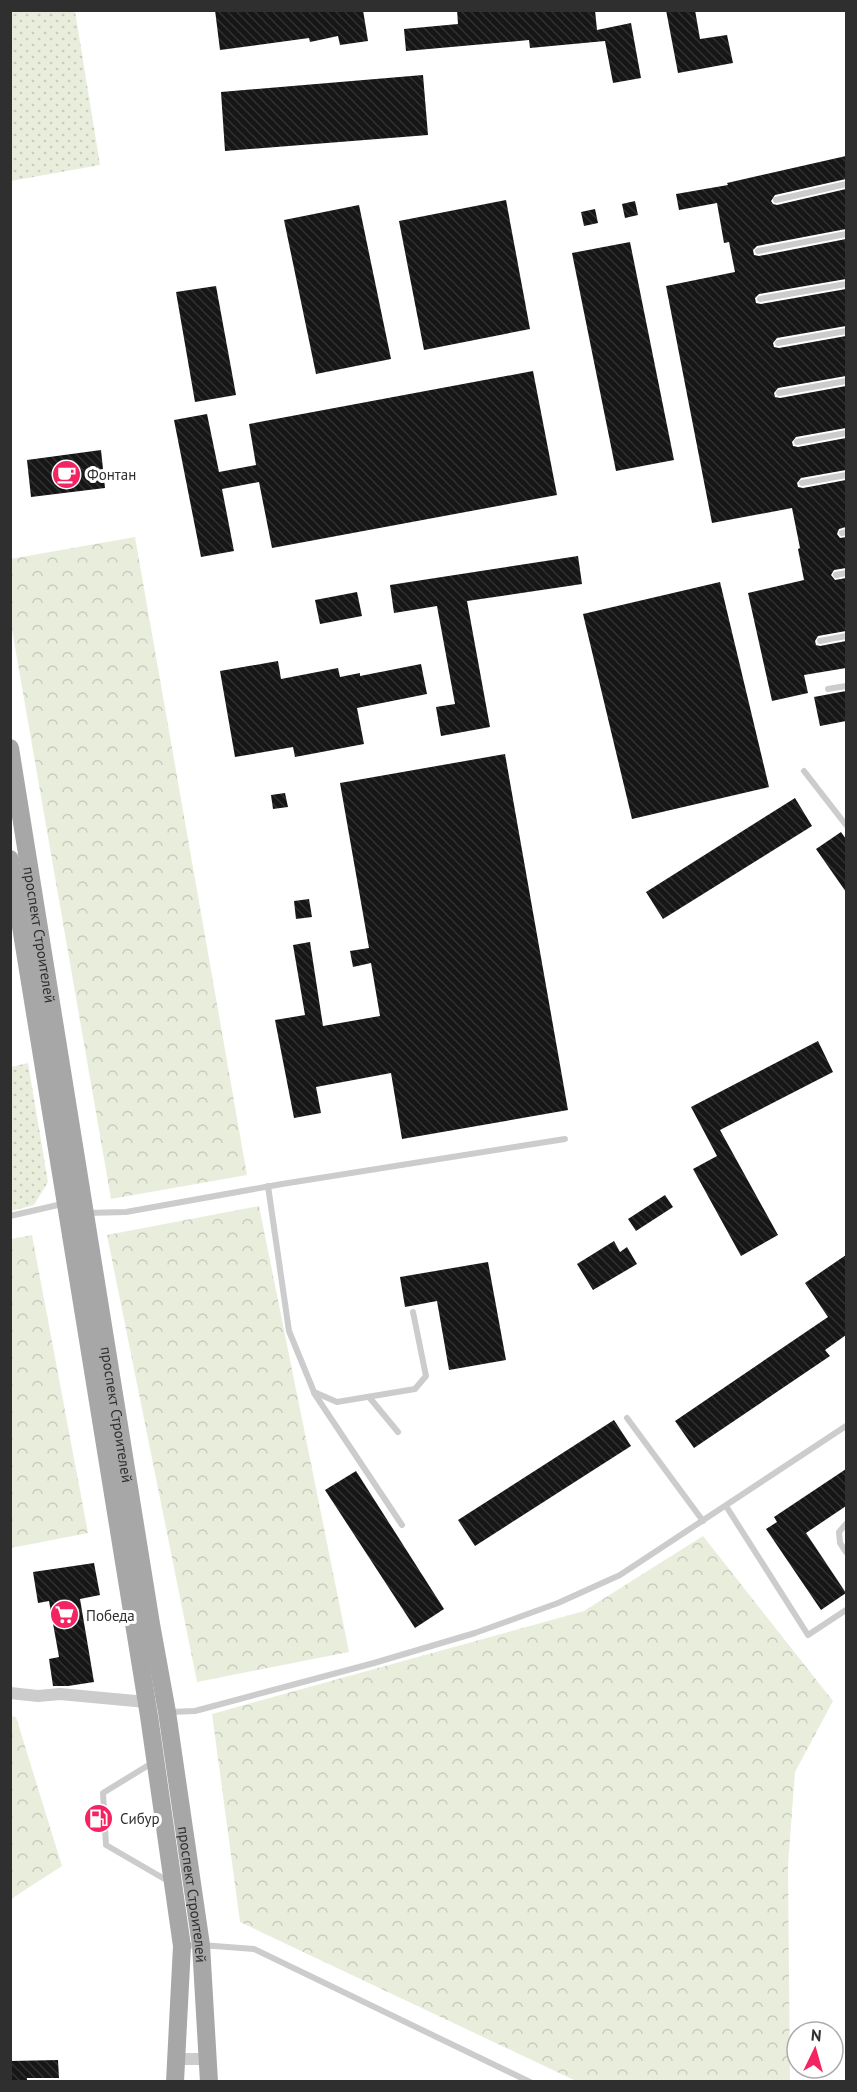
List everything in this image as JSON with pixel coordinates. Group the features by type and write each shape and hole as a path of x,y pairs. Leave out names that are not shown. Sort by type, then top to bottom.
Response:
{"main road":[{"name":"проспект Строителей","path":"10,748 167,1712 201,1945 209,2082"},
{"name":"проспект Строителей","path":"10,859 147,1709 182,1946 174,2059 175,2082"}],"street":[{"path":"10,1693 38,1696 60,1694 147,1709"},
{"path":"174,2059 209,2059"}],"lane":[{"path":"776,200 846,184"},
{"path":"758,251 846,234"},
{"path":"760,299 846,284"},
{"path":"778,343 846,331"},
{"path":"778,393 846,381"},
{"path":"796,442 846,433"},
{"path":"802,483 846,475"},
{"path":"836,575 846,573"},
{"path":"820,641 846,636"},
{"path":"828,689 846,686"},
{"path":"804,771 846,825"},
{"path":"85,1213 126,1212 268,1186 565,1139"},
{"path":"268,1186 289,1331 314,1392 402,1525"},
{"path":"10,1216 66,1203"},
{"path":"314,1392 337,1402 414,1389 426,1376 413,1312"},
{"path":"369,1397 398,1432"},
{"path":"627,1418 703,1521"},
{"path":"147,1709 167,1712 195,1711 475,1633 558,1603 620,1575 846,1426"},
{"path":"726,1506 808,1635 846,1610"},
{"path":"846,1524 838,1532 838,1537 846,1552"},
{"path":"155,1761 103,1793 106,1845 173,1883"},
{"path":"182,1946 254,1949 530,2082"}],"green space":[{"path":"11,10 75,11 100,165 11,181"},
{"path":"135,537 247,1175 111,1199 11,624 10,559"},
{"path":"28,1063 48,1182 34,1205 11,1211 11,1067"},
{"path":"259,1206 349,1652 197,1682 107,1235"},
{"path":"32,1235 88,1533 11,1548 11,1239"},
{"path":"703,1536 833,1701 795,1772 788,1865 789,2020 785,2020 785,2080 790,2081 576,2081 240,1922 212,1714 584,1611"},
{"path":"11,1716 16,1717 62,1866 11,1899"}],"building":[{"path":"215,10 363,10 368,41 340,45 338,36 310,42 309,38 220,50"},
{"path":"457,10 595,10 597,30 631,23 641,78 613,83 605,41 530,48 529,40 406,51 404,29 458,24"},
{"path":"666,10 695,10 700,39 727,35 733,63 678,73"},
{"path":"423,75 428,135 225,151 221,92"},
{"path":"846,156 846,179 775,195 771,201 777,205 846,189 846,229 757,246 753,250 754,255 759,256 846,239 846,279 759,294 755,298 756,303 761,304 846,289 846,326 777,338 773,343 774,347 779,348 846,336 846,376 778,388 774,393 775,397 780,398 846,386 846,428 796,437 792,442 793,446 798,447 846,438 846,470 801,478 797,483 798,487 803,488 846,480 846,527 839,529 837,534 840,538 846,537 846,568 834,570 831,575 835,580 846,578 846,631 818,636 815,641 816,645 820,646 846,641 846,668 804,675 808,693 772,701 748,593 804,580 798,549 800,548 792,508 712,523 666,286 735,272 729,242 724,243 717,203 679,210 676,194 728,185 727,183"},
{"path":"506,200 530,329 424,350 399,221"},
{"path":"635,201 638,215 625,218 622,204"},
{"path":"359,205 391,359 316,374 284,220"},
{"path":"595,209 598,223 584,226 581,212"},
{"path":"630,242 674,460 616,471 572,253"},
{"path":"216,286 236,395 195,402 176,292"},
{"path":"533,371 557,495 272,548 259,482 222,489 234,551 201,557 174,420 207,414 219,472 256,465 249,424"},
{"name":"Фонтан","path":"101,450 105,488 31,497 27,460"},
{"path":"578,556 582,584 467,601 490,727 441,736 436,707 455,704 437,606 394,613 390,585"},
{"path":"720,582 769,787 632,819 583,614"},
{"path":"357,592 362,616 320,624 315,600"},
{"path":"278,661 281,679 338,668 340,677 360,673 360,676 421,664 427,694 357,708 364,744 295,757 293,747 235,757 220,671"},
{"path":"846,691 846,721 820,726 814,697"},
{"path":"505,754 568,1110 402,1139 391,1073 316,1087 321,1113 294,1118 275,1020 305,1015 293,945 310,942 323,1026 380,1016 371,963 353,967 350,951 369,948 340,783"},
{"path":"285,793 288,807 273,809 271,795"},
{"path":"795,798 812,826 663,919 646,892"},
{"path":"841,832 846,839 846,892 816,849"},
{"path":"309,899 312,917 296,919 294,901"},
{"path":"818,1041 833,1072 720,1130 778,1235 741,1256 693,1169 717,1156 691,1107"},
{"path":"665,1195 673,1207 636,1231 628,1219"},
{"path":"614,1241 620,1252 627,1247 637,1264 593,1290 577,1264"},
{"path":"846,1255 846,1335 825,1350 830,1356 694,1448 675,1421 828,1317 805,1283"},
{"path":"488,1262 506,1360 449,1370 437,1301 405,1307 400,1277"},
{"path":"614,1420 631,1446 475,1546 458,1520"},
{"path":"846,1469 846,1506 806,1533 846,1593 821,1610 766,1529 777,1522 774,1517"},
{"path":"356,1471 444,1609 415,1628 325,1490"},
{"path":"94,1563 100,1595 80,1599 94,1682 53,1686 49,1659 59,1657 49,1601 38,1603 33,1572"},
{"path":"58,2060 59,2078 27,2078 27,2082 10,2082 10,2061"}],"place":[{"name":"Фонтан","path":"66,474"},
{"name":"Победа","path":"65,1615"},
{"name":"Сибур","path":"99,1818"}]}
